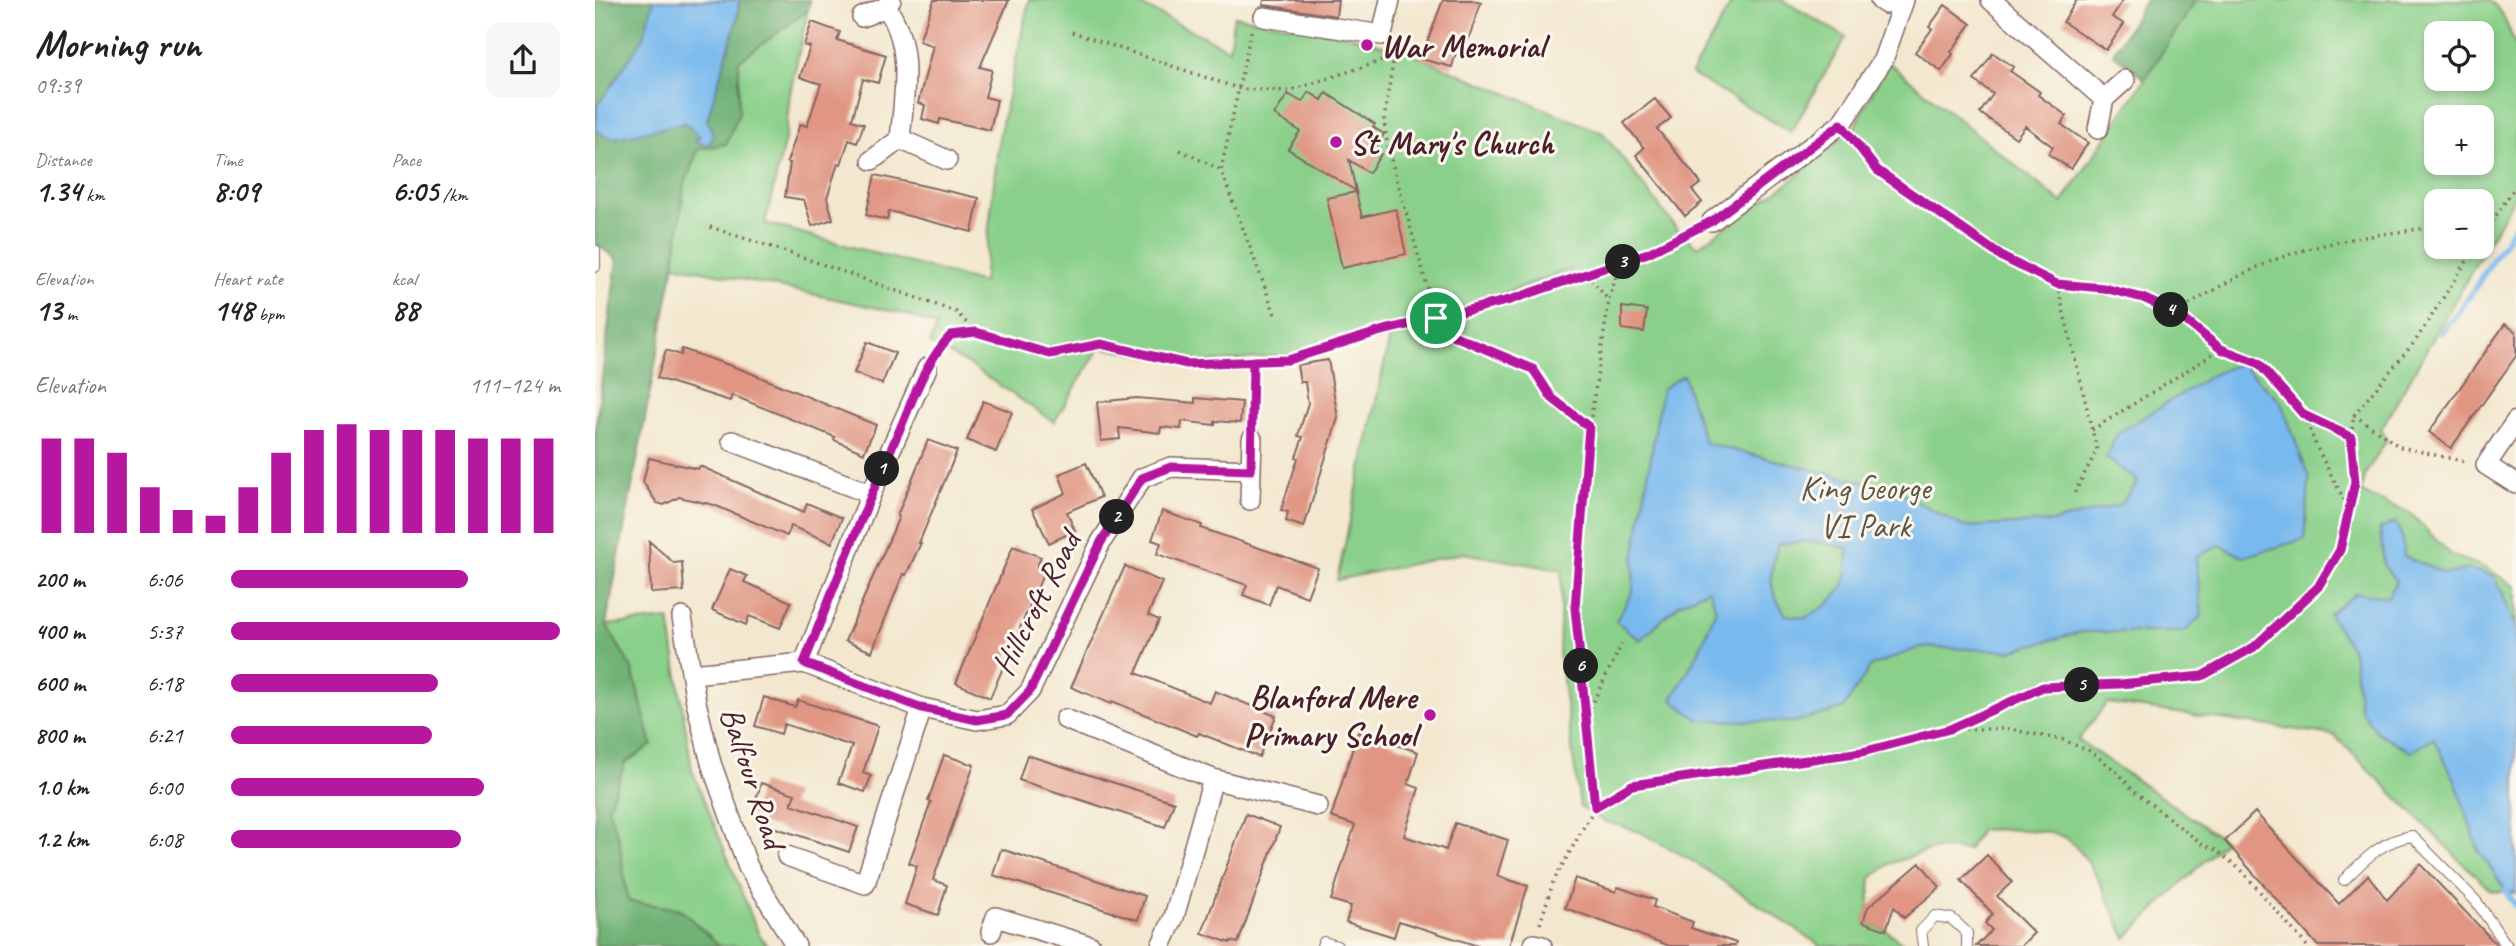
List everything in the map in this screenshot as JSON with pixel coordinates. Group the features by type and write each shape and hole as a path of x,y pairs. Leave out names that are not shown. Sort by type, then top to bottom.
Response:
{"street":[{"path":"1257,24 1389,42 1390,0"},
{"path":"1880,0 1885,4 1894,0"},
{"path":"1712,221 1841,124 1883,60 1904,0"},
{"path":"1991,0 2104,99"},
{"path":"862,17 888,4 906,62 900,139 872,160"},
{"path":"2098,129 2104,99 2125,80"},
{"path":"900,139 947,160"},
{"path":"804,663 871,494 927,368"},
{"path":"2516,421 2486,465 2516,484"},
{"path":"1250,500 1252,439"},
{"path":"732,441 871,494"},
{"name":"Hillcroft Road","path":"692,674 804,663 922,708 977,720 1007,715 1030,691 1101,542 1142,478 1171,467 1251,470"},
{"name":"Balfour Road","path":"682,617 696,702 711,763 748,866 796,946"},
{"path":"787,856 865,884 922,708"},
{"path":"1065,719 1213,779 1318,806"},
{"path":"1161,946 1174,917 1213,779"},
{"path":"991,932 996,916 1091,946"}],"lane":[{"path":"595,250 595,267"},
{"path":"2344,880 2374,849 2398,838 2412,836 2476,901 2507,946"},
{"path":"1923,946 1921,931 1935,916 1952,919 1967,933 1967,946"},
{"path":"1322,946 1324,942 1337,946"}],"path":[{"path":"1257,24 1221,170 1276,317"},
{"path":"1072,32 1240,89 1289,91 1385,60 1389,42"},
{"path":"1389,42 1384,120 1388,149 1436,318"},
{"path":"1841,124 1877,170 2004,258 2057,284 2143,298 2176,313 2221,349 2258,363 2304,415 2349,509"},
{"path":"1180,150 1221,170"},
{"path":"2495,218 2516,185"},
{"path":"927,368 940,346 951,335 976,332 1050,354 1101,344 1187,364 1288,360 1381,331 1510,300 1648,253 1712,221"},
{"path":"710,227 956,312 976,332"},
{"path":"2176,313 2214,289 2278,259 2346,240 2424,229"},
{"path":"1538,945 1553,882 1595,807 1632,785 1862,752 1950,729 2043,687 2120,684 2202,676 2254,647 2318,587 2340,550 2355,482 2351,437 2354,415 2416,340 2468,259"},
{"path":"1595,807 1575,608 1589,427 1609,301 1620,262"},
{"path":"1587,274 1609,301"},
{"path":"2057,284 2097,450 2074,494"},
{"path":"1444,316 1450,334 1533,369 1552,398 1589,427"},
{"path":"2092,429 2221,349"},
{"path":"1252,439 1253,361"},
{"path":"2304,415 2351,437"},
{"path":"2354,415 2400,447 2486,465"},
{"path":"1586,716 1622,644"},
{"path":"1950,729 2009,729 2063,740 2090,751 2116,771 2133,790 2202,844 2215,850 2242,871 2307,946"}],"green space":[{"path":"595,0 810,0 808,10 739,61 739,114 726,144 698,149 684,186 674,265 606,624 632,669 652,745 625,763 608,808 619,839 628,901 680,909 720,946 595,946 595,433 617,259 595,243"},
{"name":"King George VI Park","path":"783,0 810,0 790,93 785,139 765,223 983,283 999,137 1029,0 1130,0 1229,49 1234,16 1350,36 1404,51 1603,133 1677,229 1697,247 1790,182 1854,128 1888,62 2062,203 2145,79 2113,53 2146,0 2490,0 2502,13 2516,46 2516,194 2494,232 2494,189 2424,189 2424,259 2479,259 2381,429 2387,440 2366,473 2361,493 2410,513 2451,555 2486,568 2516,587 2516,893 2491,891 2334,735 2107,703 2078,740 2225,841 2126,938 2094,871 2067,839 2038,831 1980,830 1968,850 1932,849 1889,864 1871,878 1869,905 1864,922 1886,930 1906,946 1821,946 1694,862 1640,832 1604,821 1580,807 1559,652 1562,570 1463,553 1337,580 1390,337 1292,355 1192,364 1100,347 1054,422 974,368 930,343 937,326 906,314 674,265 684,186 723,83","holes":["1572,269 1427,323 1436,318"]},
{"path":"1733,0 1782,0 1846,37 1791,132 1691,74"},
{"path":"2146,0 2196,0 2145,79 2113,53"},
{"path":"669,619 692,770 759,935 768,946 655,946 595,910 595,761 606,625"}],"water":[{"path":"654,0 739,0 737,20 707,120 713,134 707,145 695,141 700,136 685,123 615,138 596,130 597,105 643,38"},
{"path":"2240,363 2281,402 2309,478 2305,539 2243,557 2220,545 2196,557 2202,616 2184,632 2081,632 2010,651 1921,647 1871,666 1843,709 1794,722 1699,720 1672,700 1698,653 1716,610 1709,589 1679,604 1640,640 1616,621 1633,591 1634,559 1662,389 1683,375 1705,443 1896,490 1964,527 2053,522 2120,505 2138,481 2106,458 2117,434 2212,375","holes":["1811,541 1848,548 1843,588 1827,605 1805,618 1786,615 1775,596 1771,581 1778,544"]},
{"path":"2395,522 2402,537 2404,556 2446,574 2470,569 2493,576 2516,629 2516,893 2506,891 2478,849 2455,780 2433,738 2411,752 2377,732 2360,709 2353,652 2329,614 2356,593 2388,597 2396,582 2384,565 2380,529"}],"building":[{"path":"934,0 1009,0 980,67 992,70 985,97 997,100 990,130 940,119 939,124 922,119 925,105 918,103 933,46 919,41"},
{"path":"1264,0 1338,0 1336,16 1263,5"},
{"path":"1443,0 1471,0 1481,3 1468,40 1460,37 1452,67 1421,59"},
{"path":"2077,0 2123,0 2112,17 2124,24 2106,50 2063,22"},
{"path":"1945,5 1971,24 1941,71 1915,52"},
{"path":"812,22 840,32 837,40 886,55 878,83 863,79 852,120 864,124 857,143 849,140 841,164 838,163 827,198 833,219 812,226 804,200 785,197 790,163 787,162 800,124 807,126 821,84 800,77 810,47 804,45"},
{"path":"1993,53 2014,67 2010,71 2040,92 2038,95 2067,116 2061,124 2088,143 2071,169 2048,154 2053,147 2025,126 2016,138 1980,113 1993,94 1974,80"},
{"name":"St Mary's Church","path":"1309,92 1322,100 1326,93 1375,124 1373,127 1384,134 1374,150 1381,154 1369,173 1349,160 1356,191 1288,149 1300,131 1274,115 1288,94 1302,102"},
{"path":"1655,99 1671,118 1657,129 1701,183 1692,190 1702,202 1685,216 1636,155 1644,148 1624,123"},
{"path":"875,175 979,198 972,232 889,211 887,220 866,215"},
{"path":"1356,192 1362,217 1396,209 1406,254 1342,268 1327,198"},
{"path":"1622,307 1647,310 1644,332 1622,329"},
{"path":"2505,324 2516,332 2516,356 2451,448 2429,432"},
{"path":"867,342 895,353 882,384 854,373"},
{"path":"682,349 743,370 876,425 864,453 834,440 835,437 732,395 730,401 657,378 666,350 681,355"},
{"path":"1328,360 1338,418 1304,527 1286,521 1288,512 1281,510 1298,458 1296,457 1303,437 1298,436 1308,403 1305,382 1300,382 1297,365"},
{"path":"1137,398 1195,403 1195,398 1242,402 1240,423 1215,421 1215,425 1182,421 1181,429 1161,427 1160,433 1119,428 1120,439 1101,441 1097,402"},
{"path":"983,401 1012,412 996,452 967,440"},
{"path":"928,440 957,451 921,543 906,575 903,574 872,652 845,641 899,517 897,516"},
{"path":"649,458 698,469 700,466 804,512 807,503 842,518 832,543 791,526 787,536 714,505 679,497 664,505 657,503 643,482"},
{"path":"1086,463 1101,497 1067,512 1075,531 1049,543 1032,509 1066,493 1059,474"},
{"path":"1162,511 1202,525 1201,528 1318,568 1307,597 1276,585 1269,605 1243,595 1247,585 1157,554 1161,543 1152,540"},
{"path":"649,541 674,563 682,562 684,591 651,593"},
{"path":"1013,546 1041,557 1037,567 1045,570 990,698 956,683"},
{"path":"1125,566 1162,582 1148,615 1159,620 1136,673 1210,703 1215,691 1276,716 1259,757 1071,687"},
{"path":"730,569 747,576 744,582 791,602 780,628 749,616 746,625 712,610"},
{"path":"764,697 795,707 798,700 878,726 863,773 871,776 865,792 838,783 852,746 784,724 781,734 755,726"},
{"path":"1358,732 1418,752 1408,784 1419,788 1404,836 1446,850 1455,823 1508,840 1497,876 1528,886 1509,946 1478,946 1399,921 1394,937 1346,922 1351,906 1331,900 1355,825 1331,817"},
{"path":"944,755 974,765 933,880 947,885 938,915 905,904 917,866 909,863 931,802 928,801"},
{"path":"1027,755 1174,802 1165,827 1019,780"},
{"path":"761,783 795,794 791,804 858,827 849,852 761,823 765,810 754,806"},
{"path":"2255,812 2339,904 2368,875 2387,900 2420,864 2498,946 2318,946 2225,841"},
{"path":"1246,814 1280,827 1238,943 1230,943 1202,933"},
{"path":"1001,849 1145,896 1138,920 993,875"},
{"path":"1987,855 2012,882 1997,896 2034,933 2021,946 1976,946 1992,930 1985,923 1993,914 1961,880"},
{"path":"1920,863 1940,887 1904,918 1894,907 1886,930 1863,922 1868,907"},
{"path":"1575,878 1616,892 1618,887 1655,900 1653,907 1693,922 1691,928 1736,943 1735,946 1670,946 1565,908"}],"waterway":[{"path":"2442,333 2469,297 2516,224"},
{"path":"2506,891 2516,906"}],"place":[{"name":"War Memorial","path":"1367,45"},
{"name":"St Mary's Church","path":"1336,142"},
{"name":"Blanford Mere Primary School","path":"1430,715"}],"route":[{"path":"1436,318 1381,331 1288,360 1253,361 1187,364 1101,344 1050,354 976,332 951,335 940,346 927,368 871,494 804,663 922,708 977,720 1007,715 1030,691 1101,542 1142,478 1171,467 1251,470 1253,361 1288,360 1381,331 1510,300 1648,253 1712,221 1841,124 1877,170 2004,258 2057,284 2104,288 2143,298 2176,313 2221,349 2258,363 2304,415 2351,437 2355,482 2340,550 2318,587 2254,647 2202,676 2120,684 2043,687 1950,729 1862,752 1632,785 1595,807 1575,608 1589,427 1552,398 1533,369 1450,334 1444,316 1436,318"}]}
